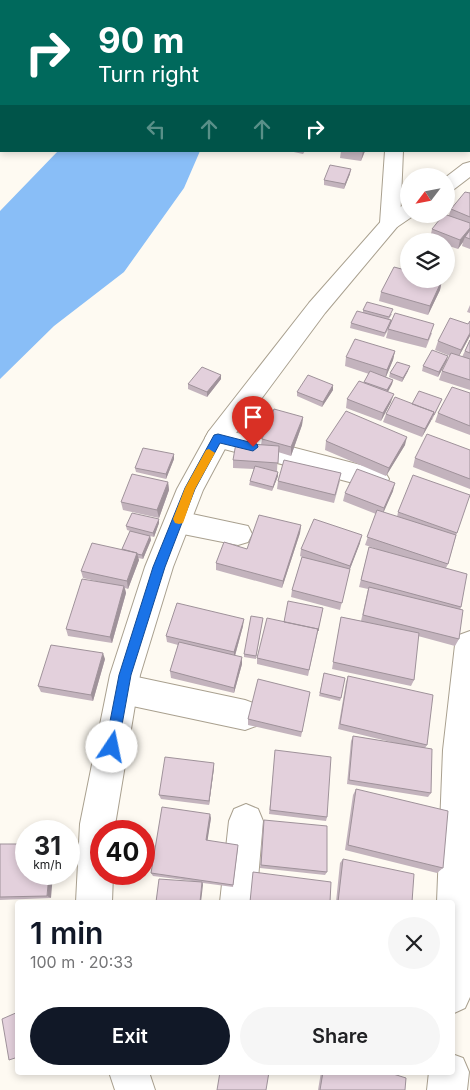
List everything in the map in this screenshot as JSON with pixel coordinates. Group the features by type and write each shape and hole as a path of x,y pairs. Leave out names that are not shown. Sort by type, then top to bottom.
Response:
{"street":[{"path":"94,900 97,824 125,675 159,567 190,488 218,438 317,308 400,216 394,152"},
{"path":"455,179 470,168"},
{"path":"218,438 376,479"},
{"path":"178,522 238,534"},
{"path":"454,900 458,750 470,645"},
{"path":"123,689 245,715"},
{"path":"238,900 246,821"},
{"path":"130,1075 135,1090"},
{"path":"447,1090 449,1075"}],"water":[{"path":"57,152 200,152 184,188 124,272 54,326 0,379 0,211"}],"building":[{"path":"330,165 351,169 345,184 324,180"},
{"path":"465,192 470,193 470,217 455,211 455,204"},
{"path":"455,218 470,223 470,228 460,240 455,238 455,233 442,233 432,229 437,223 455,223"},
{"path":"470,230 470,239 465,237"},
{"path":"394,267 400,269 400,288 438,288 430,306 381,292"},
{"path":"367,302 393,309 389,317 363,310"},
{"path":"357,311 391,320 385,333 351,323"},
{"path":"395,313 434,324 428,340 388,329"},
{"path":"450,318 468,324 470,321 470,333 461,350 438,341"},
{"path":"355,339 395,351 387,370 346,357"},
{"path":"470,340 470,353 465,351"},
{"path":"432,350 448,356 439,372 423,366"},
{"path":"451,353 470,359 470,380 442,371"},
{"path":"397,362 410,366 403,378 390,373"},
{"path":"202,367 221,375 207,392 188,384"},
{"path":"370,371 393,380 387,390 364,382"},
{"path":"308,375 333,385 323,402 297,392"},
{"path":"359,381 394,394 383,413 347,399"},
{"path":"452,387 470,393 470,426 438,413"},
{"path":"419,391 442,399 434,415 434,412 412,404"},
{"path":"395,397 434,412 425,429 386,414"},
{"path":"274,409 303,417 291,447 262,439"},
{"path":"346,411 407,437 389,468 326,441"},
{"path":"427,434 470,450 470,479 415,458"},
{"path":"236,443 279,446 278,463 233,460"},
{"path":"143,448 174,454 166,474 135,468"},
{"path":"284,460 341,473 335,495 278,481"},
{"path":"255,466 278,472 273,487 250,481"},
{"path":"357,469 395,483 384,508 345,493"},
{"path":"132,474 168,482 157,510 121,502"},
{"path":"413,475 470,495 457,533 398,512"},
{"path":"377,510 456,535 448,564 367,537"},
{"path":"132,513 159,519 153,533 126,526"},
{"path":"259,515 301,525 283,581 216,563 224,542 247,549"},
{"path":"314,519 362,535 350,566 301,549"},
{"path":"130,531 150,536 142,555 122,549"},
{"path":"92,543 137,553 127,581 81,571"},
{"path":"369,547 467,574 461,607 361,580"},
{"path":"302,557 350,569 342,603 292,590"},
{"path":"82,579 124,586 110,637 66,629"},
{"path":"369,587 463,610 459,639 363,615"},
{"path":"288,601 323,608 318,631 318,629 284,622"},
{"path":"177,603 244,619 234,652 166,636"},
{"path":"251,616 263,618 256,656 244,654"},
{"path":"341,617 419,633 414,680 333,662"},
{"path":"267,618 318,629 309,670 257,658"},
{"path":"179,642 242,657 234,688 170,671"},
{"path":"51,645 103,653 91,695 38,686"},
{"path":"324,673 345,678 341,698 320,693"},
{"path":"348,676 433,695 427,745 340,724"},
{"path":"258,679 310,692 302,732 248,719"},
{"path":"353,736 432,749 431,793 349,780"},
{"path":"275,750 331,757 327,817 270,810"},
{"path":"165,757 214,763 209,801 159,795"},
{"path":"356,789 448,811 443,868 348,845"},
{"path":"162,807 210,814 206,840 238,845 233,885 155,874 155,849"},
{"path":"264,820 327,826 327,872 261,865"},
{"path":"0,844 15,844 15,885 48,885 47,896 0,897"},
{"path":"343,859 414,874 412,900 338,900"},
{"path":"253,872 331,882 330,900 250,900"},
{"path":"159,879 202,882 200,900 156,900"},
{"path":"15,1013 15,1058 9,1060 2,1019"},
{"path":"220,1075 268,1075 266,1090 217,1090"},
{"path":"322,1075 396,1075 406,1078 405,1090 320,1090"}],"slow traffic":[{"path":"179,519 190,488 209,453"}],"route":[{"path":"112,747 125,675 159,567 190,488 218,438 253,447"}]}
